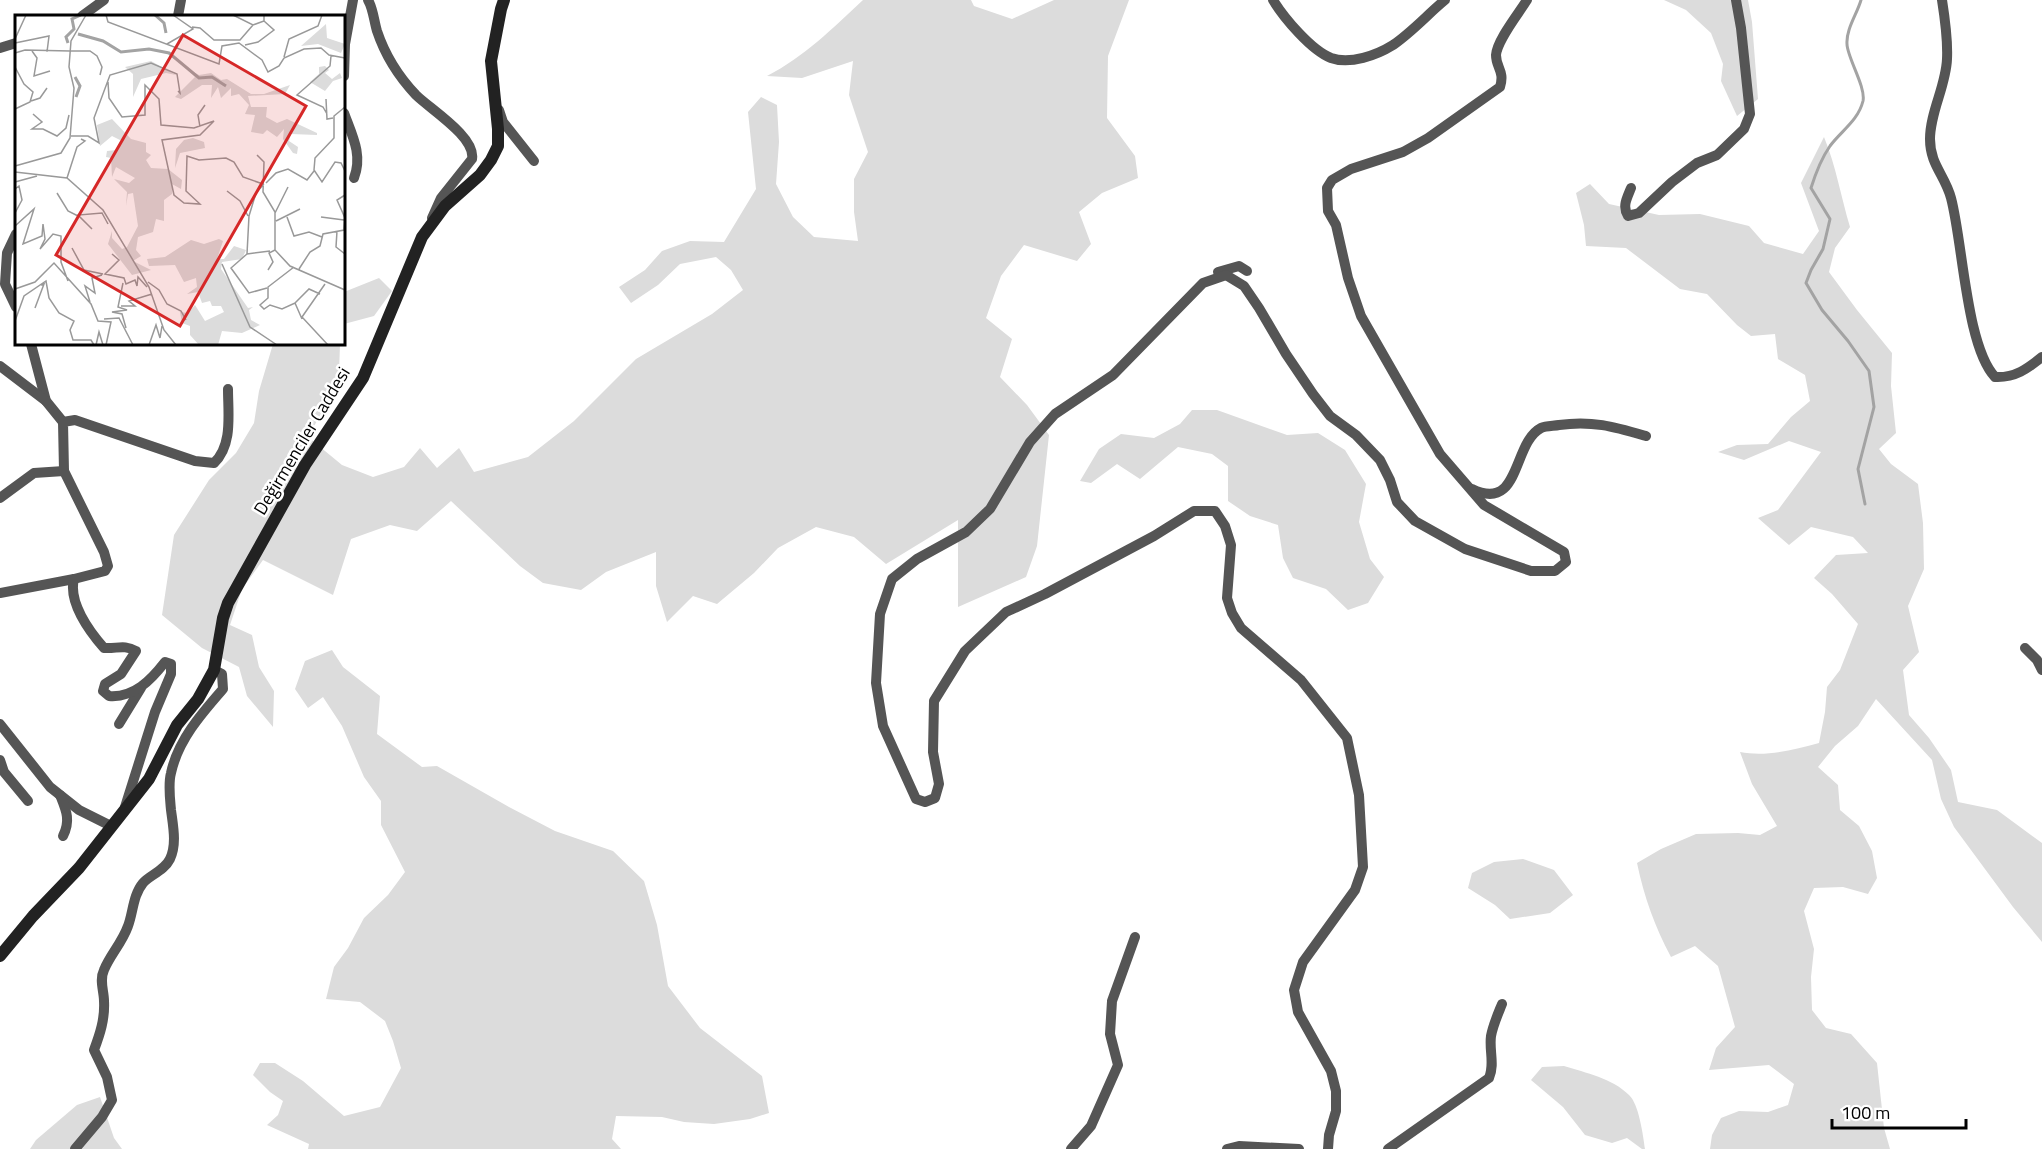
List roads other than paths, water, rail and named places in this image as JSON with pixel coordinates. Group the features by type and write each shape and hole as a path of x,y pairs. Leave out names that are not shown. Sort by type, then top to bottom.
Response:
{"main road":[{"name":"Değirmenciler Caddesi","path":"0,956 33,916 79,868 149,779 177,725 198,699 214,670 223,618 228,603 304,465 363,378 422,237 445,206 480,175 491,160 498,146 498,129 491,61 504,0"}],"street":[{"path":"83,15 104,0"},
{"path":"178,15 182,0"},
{"path":"345,44 353,0"},
{"path":"368,0 383,46 394,67 416,95 446,119 473,153 472,159 441,198 422,237"},
{"path":"1273,0 1281,13 1306,40 1332,58 1353,59 1370,55 1393,45 1445,0"},
{"path":"1203,283 1227,275 1244,286 1313,394 1330,416 1356,435 1380,460 1397,502 1415,521 1465,549 1531,571 1555,571 1566,562 1564,552 1484,505 1440,454 1361,316 1348,278 1336,225 1328,211 1327,188 1332,180 1351,169 1403,152 1428,138 1500,87 1503,78 1496,57 1497,47 1527,0"},
{"path":"1631,188 1624,210 1628,216 1639,213 1672,182 1697,163 1717,155 1744,129 1750,114 1736,0"},
{"path":"1942,0 1948,60 1930,137 1932,160 1948,186 1956,214 1973,324 1987,369 1995,378 2023,373 2042,357"},
{"path":"0,48 15,43"},
{"path":"495,101 503,122 534,161"},
{"path":"345,116 359,157 358,169 354,178"},
{"path":"15,236 7,253 5,284 15,305"},
{"path":"1247,271 1239,266 1213,274 1113,375 1055,414 1030,442 990,509 982,517 966,532 917,559 892,579 880,615 876,683 884,726 916,799 925,802 935,798 939,784 933,752 934,701 965,651 1006,612 1045,594 1154,536 1194,511 1215,511 1225,526 1231,545 1227,598 1232,613 1241,628 1301,680 1331,715 1347,738 1359,795 1363,867 1355,890 1303,962 1294,990 1298,1012 1331,1071 1336,1090 1336,1111 1329,1135 1328,1149"},
{"path":"31,345 46,401"},
{"path":"0,366 46,401 63,422 64,471 104,552 108,566 105,571 74,579 0,593"},
{"path":"63,422 75,420 195,461 214,463 223,455 227,437 228,389"},
{"path":"1469,488 1483,494 1495,493 1502,489 1511,480 1534,434 1542,427 1580,422 1605,424 1646,436"},
{"path":"0,498 34,473 64,471"},
{"path":"74,579 72,586 78,608 104,648 114,649 127,646 136,651 121,674 105,684 103,691 109,696 117,696 128,694 143,686"},
{"path":"2025,648 2037,660 2042,670"},
{"path":"119,724 143,686 165,662 171,664 171,674 155,712 124,810"},
{"path":"75,1149 102,1117 112,1100 108,1077 94,1050 102,1030 104,1002 102,975 124,936 134,900 143,883 155,875 169,860 174,827 170,774 181,745 199,717 223,689 222,674 214,670"},
{"path":"0,724 50,787 79,810 111,826"},
{"path":"0,760 4,772 27,801"},
{"path":"60,795 69,818 63,836"},
{"path":"1071,1149 1091,1126 1118,1065 1110,1034 1112,1001 1135,937"},
{"path":"1388,1149 1489,1078 1494,1068 1490,1050 1491,1034 1502,1004"},
{"path":"1227,1149 1239,1146 1299,1149"}],"waterway":[{"path":"1861,0 1850,27 1847,44 1862,88 1863,101 1853,120 1827,151 1811,188 1830,219 1823,249 1806,283 1822,310 1869,371 1874,407 1858,469 1865,504"}]}
